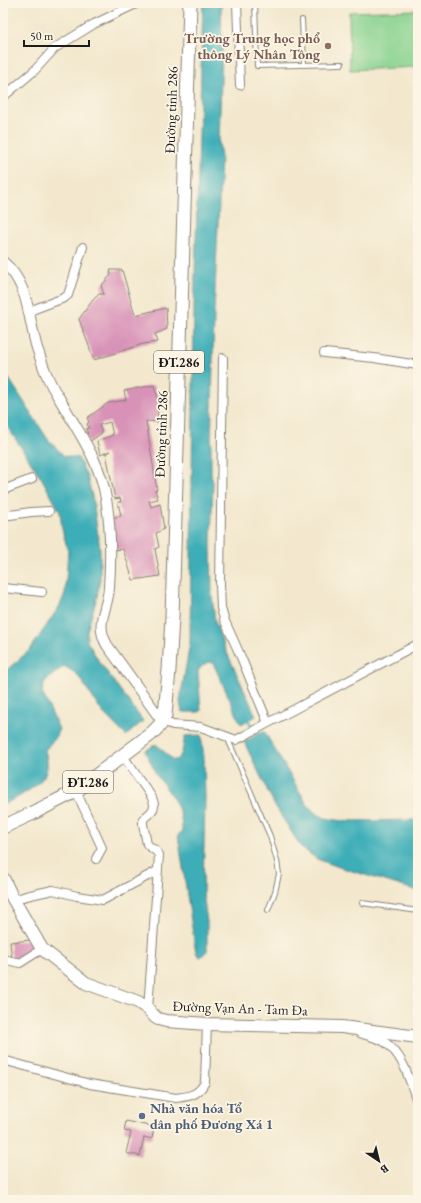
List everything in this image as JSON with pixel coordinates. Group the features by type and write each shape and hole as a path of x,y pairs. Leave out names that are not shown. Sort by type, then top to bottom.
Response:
{"main road":[{"name":"Đường tỉnh 286","path":"162,721 165,715 172,618 190,3"},
{"name":"ĐT.286","path":"3,826 33,813 76,791 157,728 162,721"},
{"name":"Đường Vạn An - Tam Đa","path":"3,878 42,949 86,983 138,1002 158,1019 207,1024 342,1027 418,1037"}],"street":[{"path":"3,97 34,71 56,48 89,27 138,3"},
{"path":"237,3 240,85"},
{"path":"29,311 64,298 68,294 83,247"},
{"path":"3,262 10,268 23,288 37,346 49,382 97,466 106,498 110,536 110,572 109,589 101,624 102,637 162,721 173,725 201,727 236,740 418,644"},
{"path":"324,353 374,358 418,365"},
{"path":"222,358 221,608 224,619 241,657 265,725"},
{"path":"3,490 32,479"},
{"path":"3,516 31,512 49,512"},
{"path":"3,588 42,592"},
{"path":"122,756 154,800 154,806 151,814 143,819 147,844 155,849 159,855 148,1009"},
{"path":"76,791 102,848 96,859"},
{"path":"14,900 53,890 103,900 157,871"},
{"path":"3,959 20,963 42,949"},
{"path":"3,1060 90,1084 176,1098 190,1096 202,1088 205,1082 207,1024"},
{"path":"342,1027 386,1042 402,1060 418,1104"}],"lane":[{"path":"255,3 257,66 342,64"},
{"path":"302,20 304,65"},
{"path":"227,737 270,836 277,861 279,874 275,892 268,910"},
{"path":"362,903 418,911"}],"green space":[{"path":"418,10 418,67 350,70 349,12"}],"water":[{"path":"203,3 221,3 222,49 219,142 221,158 214,314 211,452 211,473 213,483 211,542 212,596 215,622 224,646 256,716 241,724 213,663 209,662 203,665 198,671 201,711 182,712 180,702 190,643 194,306"},
{"path":"3,371 47,438 64,456 78,458 87,476 93,500 100,549 100,579 97,597 87,631 87,641 98,660 143,721 126,736 103,713 77,674 64,666 45,681 42,692 59,729 55,738 45,750 47,768 45,774 42,780 30,790 3,805 3,673 30,650 59,607 65,594 68,551 62,529 60,512 42,479 3,420"},
{"path":"264,731 307,804 314,812 325,818 343,821 418,820 418,891 317,859 301,847 275,806 244,742"},
{"path":"201,735 204,758 205,798 203,893 207,922 207,951 201,957 198,956 196,952 178,835 182,832 182,823 178,807 155,773 145,751 156,744 173,760 176,760 181,755 185,736"}],"building":[{"path":"110,270 122,270 135,315 166,308 167,329 155,334 158,342 143,344 94,360 79,319 99,294 104,294 101,286 111,275"},
{"path":"154,385 157,393 158,422 146,421 157,490 155,490 158,499 149,501 151,507 160,504 164,529 156,533 159,547 155,549 160,576 133,580 123,549 114,550 111,518 121,516 118,502 121,502 120,498 115,499 106,453 110,451 100,455 97,441 113,435 110,422 99,425 102,433 89,442 85,435 88,433 86,429 89,428 87,418 108,403 126,400 124,391"},
{"path":"32,940 37,949 25,957 12,959 10,942"},
{"path":"126,1121 154,1127 152,1139 144,1137 140,1156 126,1153 131,1132 124,1131"}],"waterway":[{"path":"248,719 257,738"}],"place":[{"name":"Trường Trung học phổ thông Lý Nhân Tông","path":"328,46"},
{"name":"Nhà văn hóa Tổ dân phố Đương Xá 1","path":"142,1116"}]}
